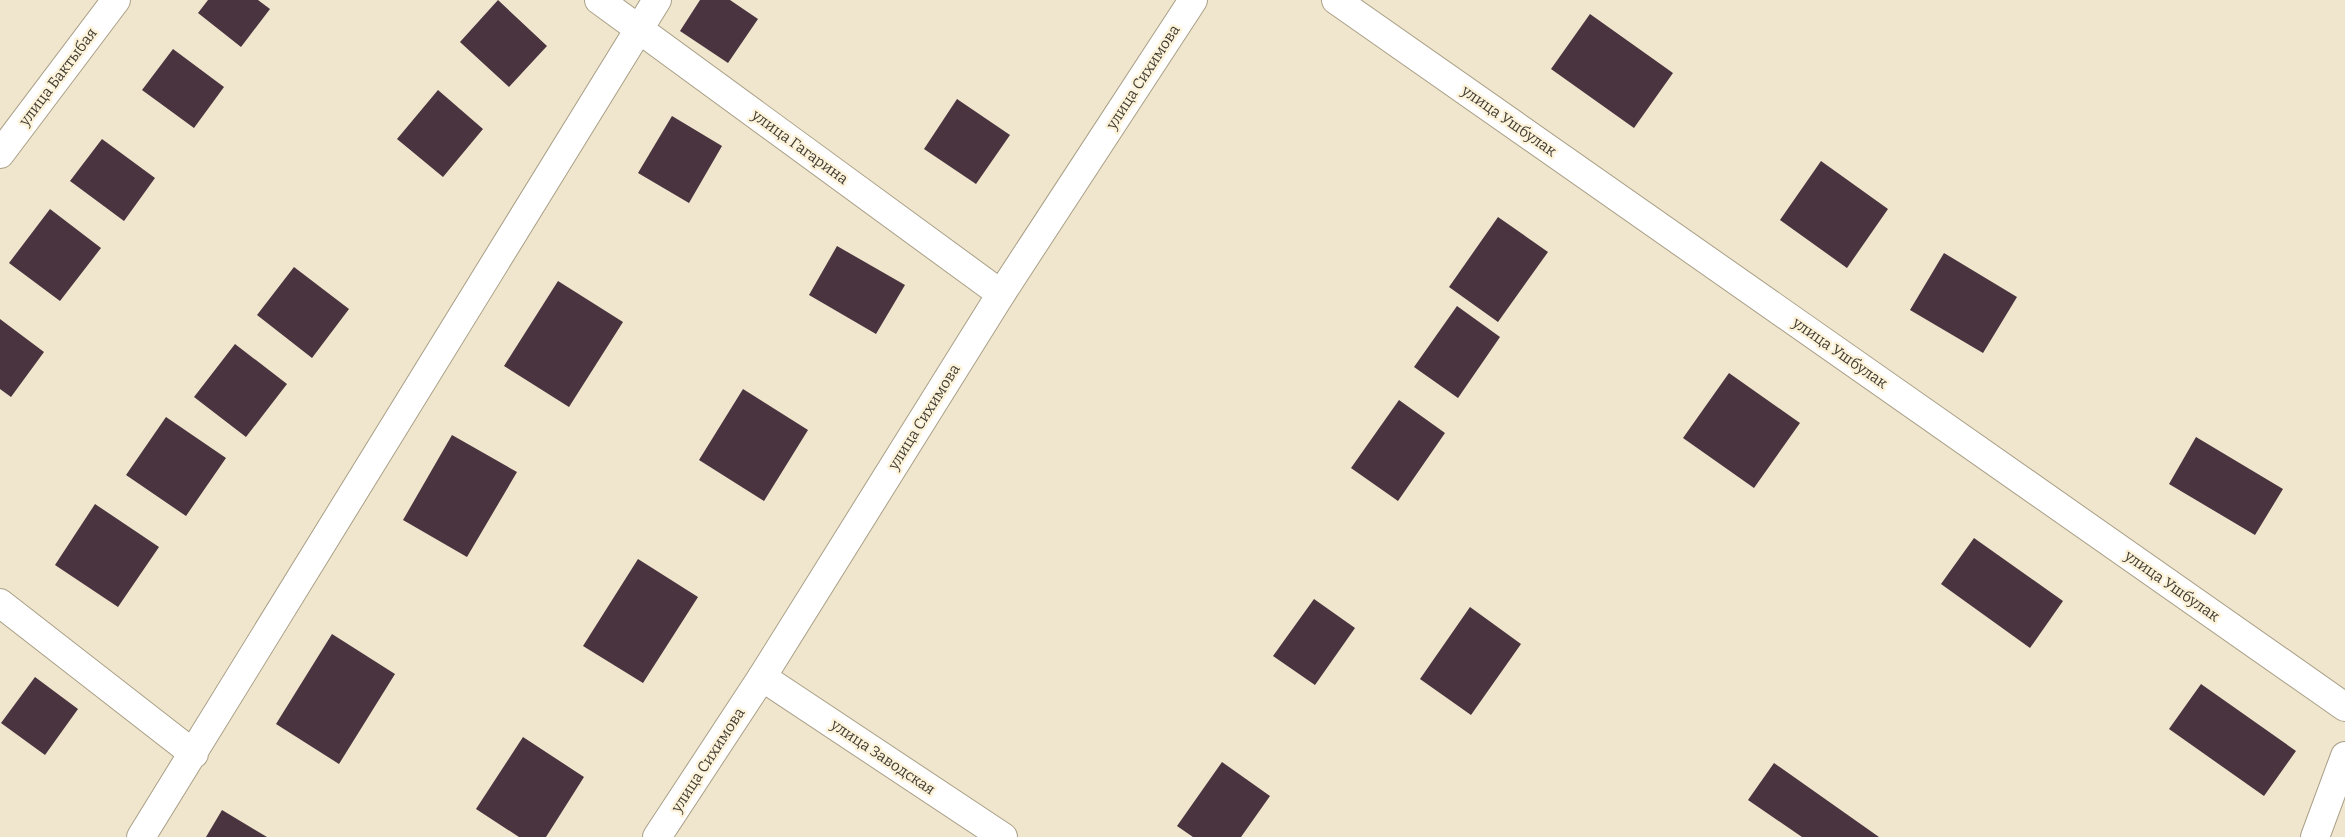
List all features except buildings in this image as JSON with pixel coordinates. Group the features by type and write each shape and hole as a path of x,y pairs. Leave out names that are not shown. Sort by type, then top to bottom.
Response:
{"street":[{"name":"улица Бактыбая","path":"0,154 116,0"},
{"name":"улица Гагарина","path":"599,0 1001,294"},
{"path":"142,837 638,28 657,0"},
{"name":"улица Сихимова","path":"658,837 762,677 1001,294 1193,0"},
{"name":"улица Ушбулак","path":"1336,0 2345,707"},
{"path":"0,603 194,754"},
{"name":"улица Заводская","path":"762,677 1004,837"},
{"path":"2315,837 2345,756"}]}
